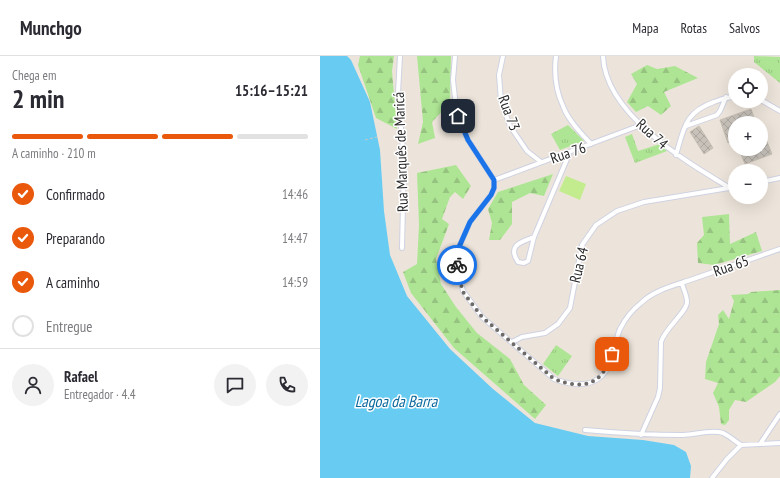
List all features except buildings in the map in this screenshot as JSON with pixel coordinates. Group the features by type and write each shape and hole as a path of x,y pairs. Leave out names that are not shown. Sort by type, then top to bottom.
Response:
{"street":[{"name":"Rua Marquês de Maricá","path":"400,56 398,93 404,162 402,248"},
{"path":"454,56 453,80 458,116 468,140 494,180 494,188 491,195 470,222 459,247 457,269 463,292 482,317 512,342"},
{"name":"Rua 73","path":"503,56 499,75 501,100 510,126 527,151 540,162"},
{"path":"556,56 557,85 563,107 577,129 591,144"},
{"name":"Rua 74","path":"603,56 611,87 629,112 641,125 676,155 728,185"},
{"path":"686,126 716,114 720,111 726,97"},
{"path":"676,155 689,117 696,110 726,97"},
{"path":"768,104 780,111"},
{"name":"Rua 76","path":"494,180 641,125"},
{"path":"534,237 518,244 514,250 514,256 518,262 524,263 528,261 534,237 570,152"},
{"path":"768,181 780,178"},
{"name":"Rua 64","path":"512,342 522,337 545,333 558,324 570,308 582,245 596,225 617,211 644,202 728,189"},
{"name":"Rua 65","path":"512,342 554,379 566,384 578,385 591,382 602,376 608,367 620,330 627,316 642,302 658,292 780,249"},
{"path":"641,435 660,388 663,335 686,307 687,299 682,283"},
{"path":"760,444 780,414"},
{"path":"585,430 641,435 689,435 713,432 722,433 741,445 780,443"},
{"path":"712,478 741,445"}],"path":[{"path":"365,140 378,136"}],"green space":[{"path":"360,56 394,56 392,71 397,129 376,118 358,65"},
{"path":"417,56 451,56 450,103 432,122 435,138 418,144 423,122"},
{"path":"754,56 780,57 780,83 768,73 768,68 761,68 754,62"},
{"path":"647,65 657,69 675,66 698,78 664,92 671,106 661,115 648,106 636,112 627,102 637,84 631,74"},
{"path":"568,125 584,141 560,150 551,134"},
{"path":"632,134 638,151 660,144 667,151 635,163 625,137"},
{"path":"456,165 471,186 463,199 455,192 450,197 442,219 449,224 436,259 441,284 456,307 477,333 510,359 524,385 546,405 535,419 454,348 411,293 403,272 417,264 419,225 417,173"},
{"path":"553,174 544,196 530,193 512,202 512,224 500,240 489,240 492,223 488,209 498,192"},
{"path":"566,176 586,184 580,200 559,191"},
{"path":"729,214 730,244 756,232 762,251 714,265 698,263 697,243 704,235 702,217"},
{"path":"780,290 780,376 775,382 746,402 735,400 729,410 729,420 725,425 721,424 719,407 713,393 718,383 705,379 706,362 719,324 718,315 723,310 729,319 734,301 731,295"},
{"path":"556,345 572,356 558,376 543,364"}],"water":[{"name":"Lagoa da Barra","path":"320,56 347,56 351,60 370,102 380,150 384,211 390,255 407,296 450,349 493,389 535,423 588,436 643,440 674,445 686,452 691,466 690,478 320,478"}],"way so far":[{"path":"457,265 463,292 482,317 554,379 566,384 578,385 591,382 602,376 608,367 612,354"}],"route":[{"path":"457,265 459,247 470,222 491,195 494,188 494,180 468,140 458,116"}]}
